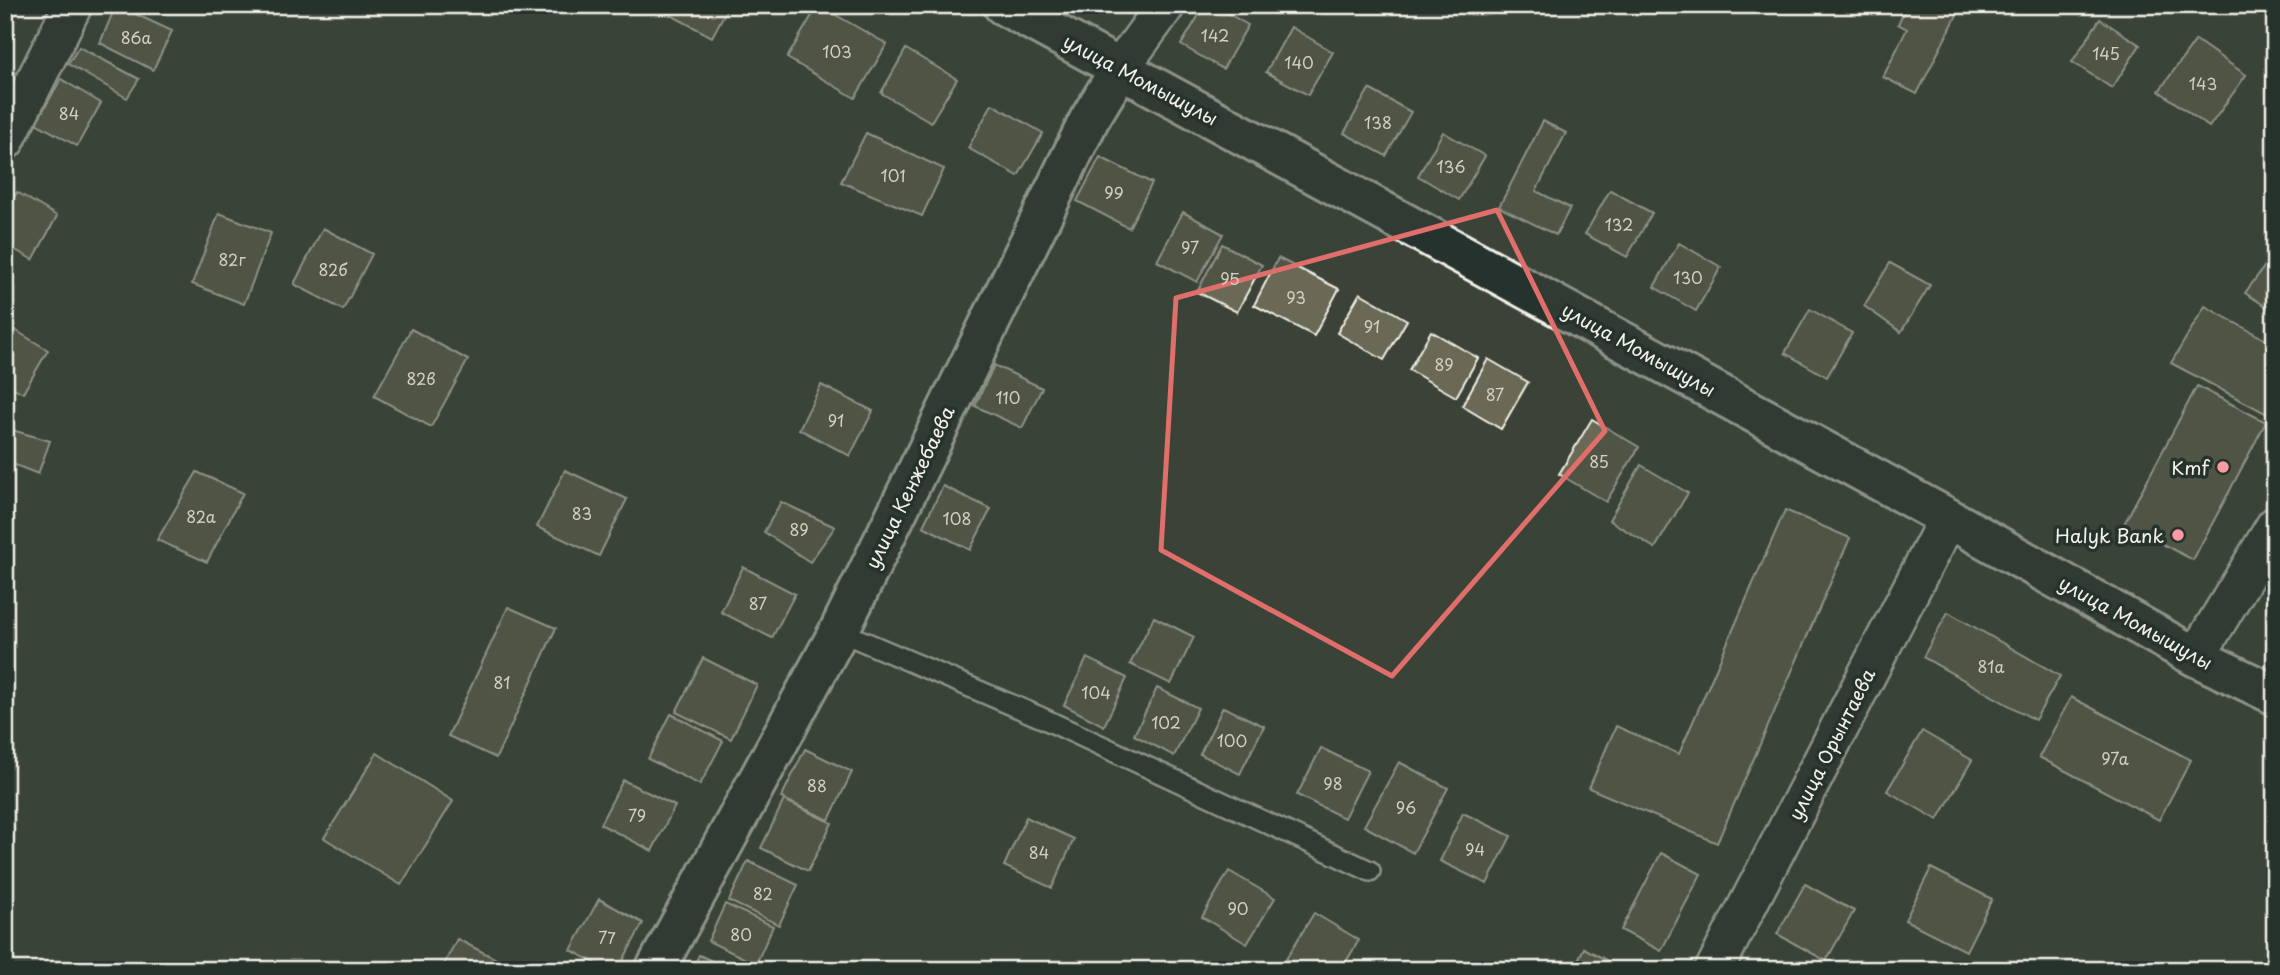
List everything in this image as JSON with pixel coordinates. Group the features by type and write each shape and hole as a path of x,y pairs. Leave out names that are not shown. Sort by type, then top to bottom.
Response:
{"street":[{"path":"5,141 74,5"},
{"name":"улица Момышулы","path":"1003,5 1948,518 2196,657 2275,695"},
{"name":"улица Кенжебаева","path":"655,970 839,631 1089,120 1121,67 1166,5"},
{"name":"улица Орынтаева","path":"1714,970 1948,518"},
{"path":"2196,657 2275,526"}],"lane":[{"path":"839,631 1040,717 1370,871"}],"highlighted area":[{"path":"1497,210 1605,431 1392,676 1161,550 1176,298"}],"building":[{"path":"116,5 172,31 153,70 100,43"},
{"path":"672,5 729,5 712,37 667,13"},
{"path":"818,5 887,44 855,98 787,58"},
{"path":"1205,5 1213,5 1248,25 1223,69 1181,45"},
{"path":"1907,5 1948,5 1959,11 1917,94 1883,77 1907,29 1898,24"},
{"path":"2100,19 2140,45 2112,88 2072,62"},
{"path":"1291,27 1333,52 1308,95 1266,72"},
{"path":"2196,40 2246,75 2209,127 2159,91"},
{"path":"79,47 139,79 127,98 68,64"},
{"path":"906,49 957,79 931,122 881,93"},
{"path":"61,79 101,103 77,146 36,123"},
{"path":"1369,89 1411,112 1386,156 1344,133"},
{"path":"992,104 1043,133 1018,176 968,148"},
{"path":"1543,121 1566,133 1536,191 1570,208 1556,235 1499,207"},
{"path":"1443,132 1485,156 1459,200 1418,176"},
{"path":"866,133 944,169 922,216 841,182"},
{"path":"1100,157 1152,183 1129,228 1077,201"},
{"path":"1610,190 1652,213 1627,257 1585,234"},
{"path":"17,192 57,216 33,260 5,244 5,213"},
{"path":"1183,212 1223,234 1197,282 1157,261"},
{"path":"219,213 271,233 244,304 192,284"},
{"path":"323,228 372,254 343,310 294,284"},
{"path":"1679,243 1721,267 1696,311 1654,287"},
{"path":"1222,244 1262,265 1237,312 1197,292"},
{"path":"2275,252 2275,312 2245,293"},
{"path":"1278,258 1339,289 1314,336 1254,305"},
{"path":"1890,263 1930,285 1901,332 1864,306"},
{"path":"1360,293 1407,320 1384,360 1337,333"},
{"path":"2205,306 2275,345 2275,402 2267,414 2171,363"},
{"path":"1810,309 1852,333 1827,377 1785,353"},
{"path":"5,324 48,350 23,393 5,383"},
{"path":"411,329 468,360 431,427 374,396"},
{"path":"1431,331 1478,358 1456,397 1409,370"},
{"path":"1488,359 1528,382 1501,429 1462,406"},
{"path":"994,365 1042,388 1022,428 975,406"},
{"path":"821,385 873,411 850,456 799,429"},
{"path":"2197,386 2266,422 2193,560 2124,524"},
{"path":"1592,419 1639,447 1606,502 1559,474"},
{"path":"5,428 50,441 38,474 5,461"},
{"path":"1641,465 1688,493 1655,548 1609,520"},
{"path":"565,470 627,499 599,556 537,527"},
{"path":"197,472 243,493 207,562 157,540"},
{"path":"943,486 991,509 970,550 923,526"},
{"path":"781,502 835,527 810,562 764,532"},
{"path":"1785,510 1850,538 1717,843 1589,788 1616,726 1679,754"},
{"path":"743,567 795,594 772,638 721,612"},
{"path":"508,607 556,628 496,758 448,736"},
{"path":"1948,612 2060,676 2035,720 1923,657"},
{"path":"1154,617 1194,637 1171,684 1130,664"},
{"path":"703,658 757,685 731,739 676,712"},
{"path":"1087,658 1127,678 1104,726 1064,705"},
{"path":"1157,688 1198,708 1174,756 1134,735"},
{"path":"2071,697 2191,760 2159,820 2039,757"},
{"path":"1223,707 1264,726 1240,774 1200,754"},
{"path":"671,714 723,741 700,785 648,759"},
{"path":"1922,731 1972,760 1938,820 1887,791"},
{"path":"1321,748 1368,771 1344,818 1297,795"},
{"path":"805,749 852,772 829,820 781,798"},
{"path":"377,753 453,801 401,885 324,838"},
{"path":"1399,762 1448,788 1413,853 1364,826"},
{"path":"623,780 675,806 652,851 600,824"},
{"path":"784,800 832,823 808,871 761,848"},
{"path":"1463,813 1511,836 1487,884 1440,861"},
{"path":"1026,817 1074,839 1052,888 1004,866"},
{"path":"1661,853 1701,874 1661,951 1621,930"},
{"path":"748,861 798,885 779,925 729,901"},
{"path":"1931,868 1992,899 1966,951 1905,920"},
{"path":"1229,871 1275,898 1247,944 1202,917"},
{"path":"1805,884 1854,911 1826,961 1777,934"},
{"path":"599,899 643,923 618,970 608,970 571,950"},
{"path":"725,904 773,926 756,964 708,941"},
{"path":"1314,913 1359,940 1341,970 1304,970 1286,959"},
{"path":"457,939 508,965 506,970 441,970"},
{"path":"1584,948 1624,970 1573,970"},
{"path":"699,955 732,970 692,970"},
{"path":"1051,964 1069,970 1050,970"}],"place":[{"name":"Kmf","path":"2223,467"},
{"name":"Halyk Bank","path":"2178,535"}]}
